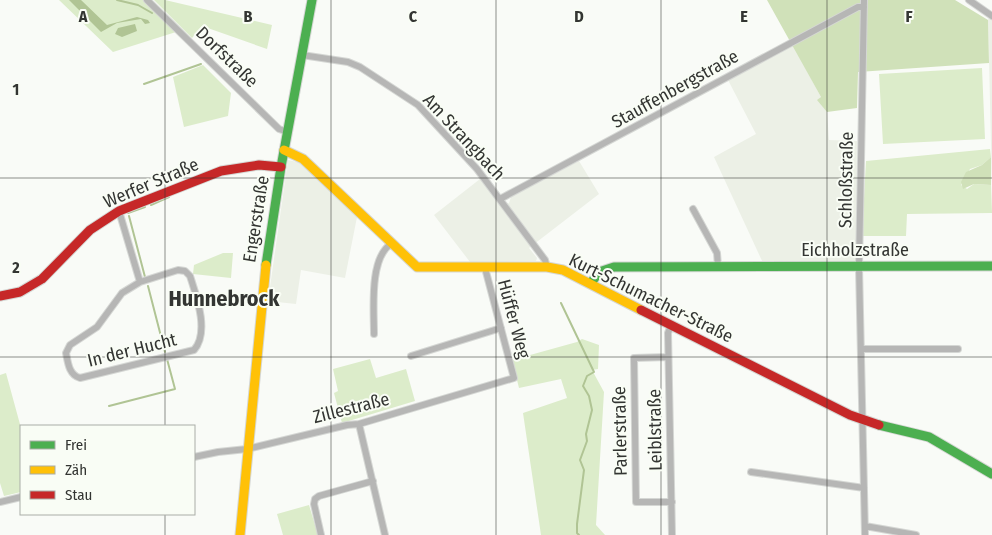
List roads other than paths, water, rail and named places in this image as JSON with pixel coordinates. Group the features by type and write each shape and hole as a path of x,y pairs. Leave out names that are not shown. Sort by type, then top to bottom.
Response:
{"street":[{"name":"Dorfstraße","path":"147,0 278,129 288,132"},
{"name":"Engerstraße","path":"240,535 264,279 281,167 312,0"},
{"path":"968,0 992,16"},
{"name":"Stauffenbergstraße","path":"500,200 864,3"},
{"name":"Schloßstraße","path":"864,3 859,267 865,535"},
{"name":"Am Strangbach","path":"302,55 348,62 360,67 418,105 478,168 545,260 546,267"},
{"name":"Kurt-Schumacher-Straße","path":"284,150 303,159 417,267 546,267 562,270 862,421 929,437 992,474"},
{"name":"Werfer Straße","path":"0,296 20,292 42,280 90,230 119,211 221,171 258,165 281,167"},
{"path":"693,209 717,253 718,266"},
{"path":"119,211 140,282"},
{"path":"374,334 375,271 387,246 391,244"},
{"name":"Eichholzstraße","path":"591,283 599,272 614,267 992,266"},
{"name":"Hüffer Weg","path":"485,268 514,378"},
{"name":"In der Hucht","path":"178,270 185,271 190,276 202,317 198,346 194,350 80,378 75,377 68,360 67,348 97,327 122,293 140,282 178,270"},
{"name":"Leiblstraße","path":"671,325 668,333 668,357 672,535"},
{"path":"411,356 501,328"},
{"path":"862,348 958,348"},
{"name":"Parlerstraße","path":"668,357 634,358 636,502 672,502"},
{"name":"Zillestraße","path":"195,457 247,449 347,425 359,424 514,378"},
{"path":"359,424 385,535"},
{"path":"751,472 864,488"},
{"path":"321,535 314,499 373,481"},
{"path":"0,502 20,497"},
{"path":"865,526 916,535"}],"waterway":[{"path":"117,0 138,5 152,13"},
{"path":"144,84 201,64"},
{"path":"151,205 169,197"},
{"path":"128,213 145,207"},
{"path":"129,216 145,277"},
{"path":"148,286 165,352"},
{"path":"561,303 594,372 587,376 583,386 589,396 592,410 586,434 587,441 580,460 584,470 577,524 577,533 579,535"},
{"path":"109,406 175,389 167,359"}],"district":[{"name":"Hunnebrock","path":"224,298"}]}
